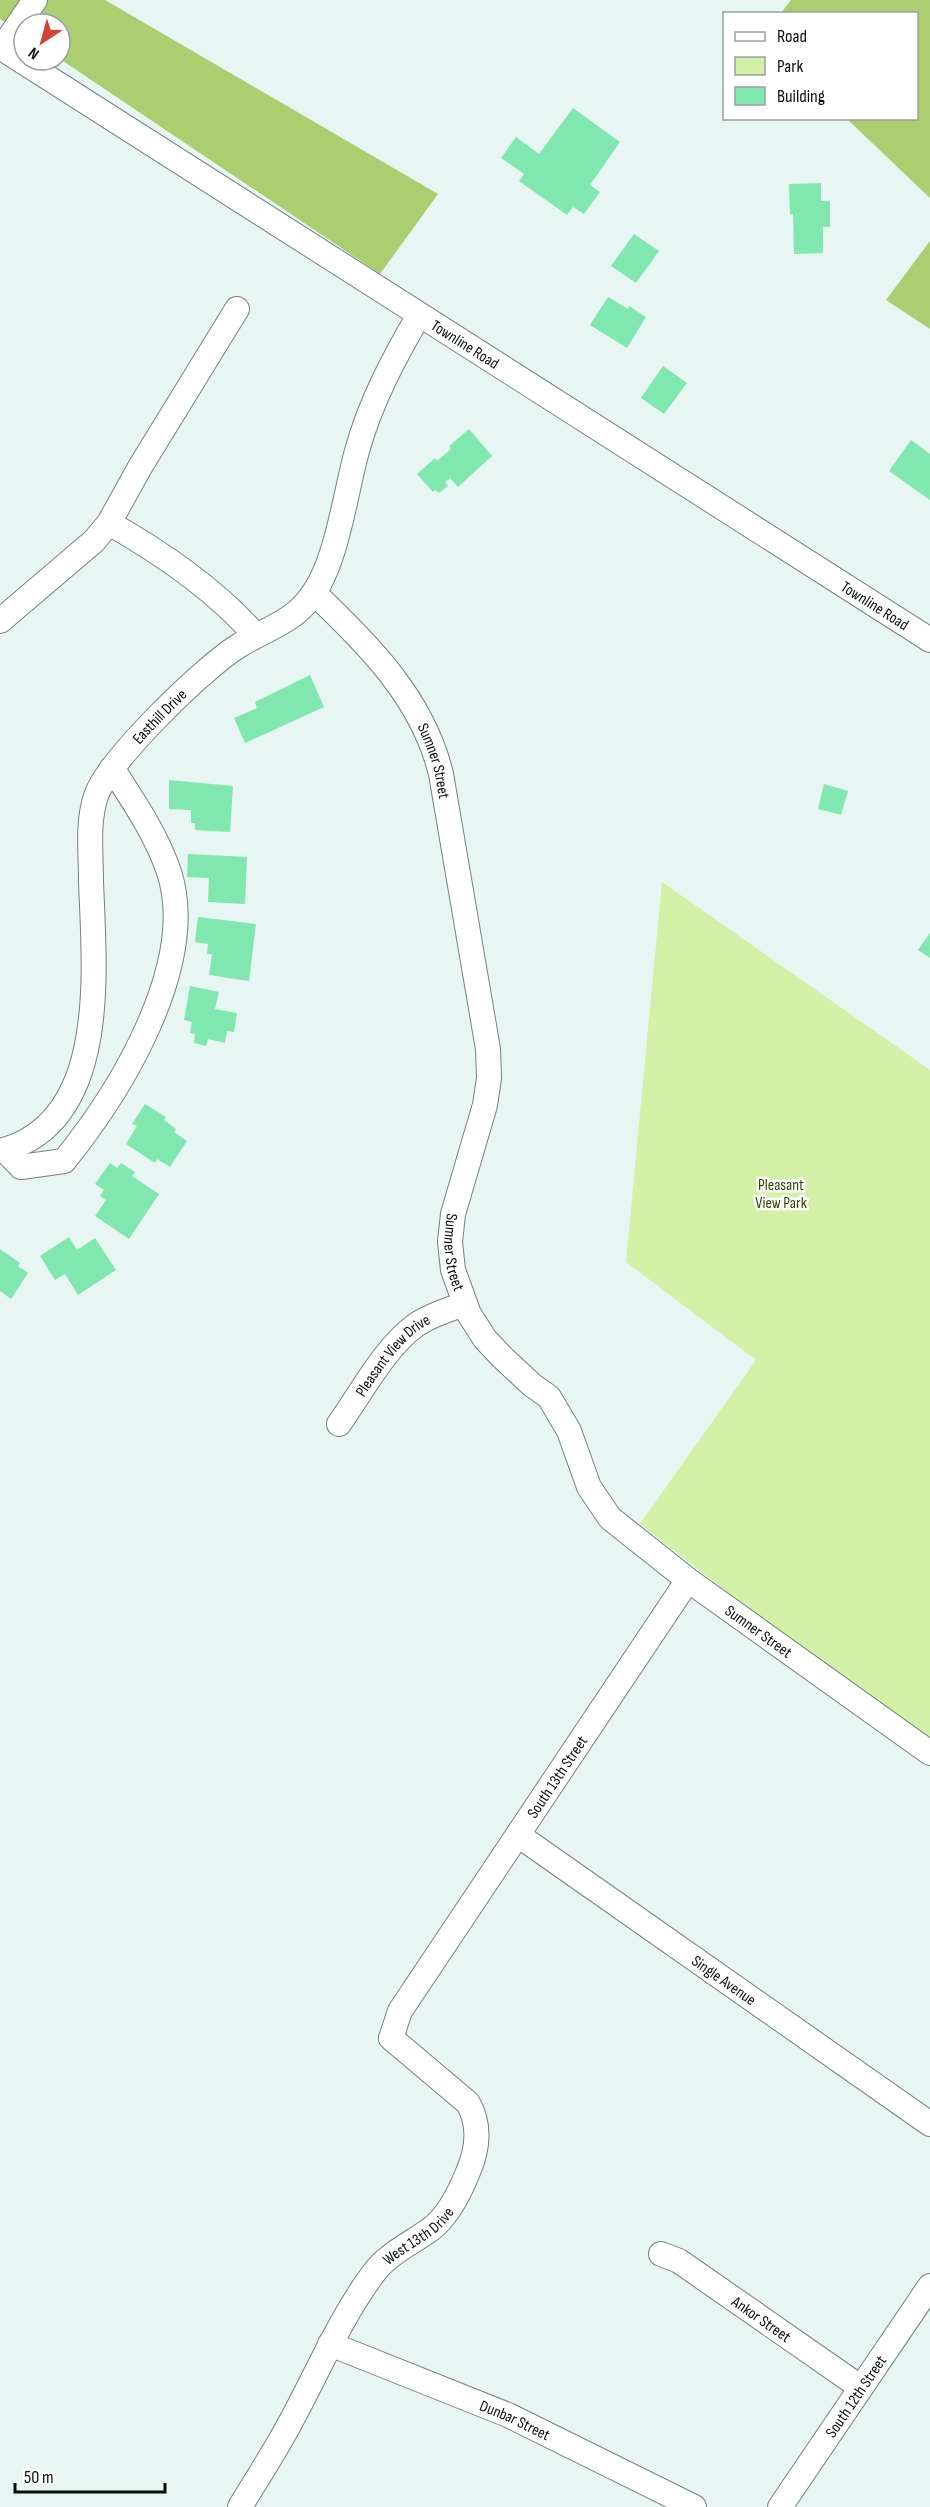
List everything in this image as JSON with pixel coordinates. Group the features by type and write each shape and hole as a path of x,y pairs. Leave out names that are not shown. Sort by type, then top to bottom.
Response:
{"street":[{"path":"1,47 35,0"},
{"name":"Townline Road","path":"1,47 930,640"},
{"path":"0,621 94,541 109,523 140,467 237,309"},
{"name":"Easthill Drive","path":"3,1150 33,1138 57,1115 74,1087 86,1054 92,991 91,821 96,796 112,768 131,745 220,660 256,636 291,617 314,593 331,552 357,450 372,407 401,345 419,315"},
{"path":"109,523 147,546 222,602 256,636"},
{"name":"Sumner Street","path":"314,593 362,640 406,695 431,741 441,774 488,1049 489,1078 485,1105 453,1214 450,1242 453,1270 464,1304 485,1339 532,1385 549,1397 569,1431 589,1487 601,1507 628,1533 688,1580 930,1753"},
{"path":"3,1150 21,1167 64,1161 93,1125 144,1038 171,963 176,922 170,873 151,829 112,768"},
{"name":"Pleasant View Drive","path":"339,1424 392,1348 405,1334 419,1323 464,1304"},
{"name":"South 13th Street","path":"425,1974 688,1580"},
{"name":"Single Avenue","path":"518,1835 930,2124"},
{"name":"West 13th Drive","path":"240,2507 289,2426 330,2344 374,2272 383,2262 433,2227 443,2216 457,2196 475,2154 478,2133 475,2115 468,2103 459,2093 397,2045 392,2038 400,2011 425,1974"},
{"name":"Ankor Street","path":"661,2254 679,2261 860,2387"},
{"name":"South 12th Street","path":"780,2507 930,2286"},
{"name":"Dunbar Street","path":"330,2344 508,2415 694,2507"}],"green space":[{"path":"0,0 105,0 438,194 380,274 72,67 72,12 12,12 12,27 0,19"},
{"path":"791,0 930,0 930,198 848,120 918,120 918,12 782,12"},
{"path":"930,241 930,329 886,300"},
{"name":"Pleasant View Park","path":"662,882 930,1070 930,1738 750,1610 640,1524 756,1360 626,1262"}],"building":[{"path":"573,108 620,142 590,185 600,192 584,214 573,207 567,215 519,181 524,174 501,158 516,137 539,154"},
{"path":"821,183 821,201 830,201 830,227 823,227 823,253 794,254 793,214 790,214 789,184"},
{"path":"634,234 659,251 636,283 611,266"},
{"path":"608,297 628,309 629,306 646,317 627,348 590,325"},
{"path":"663,366 687,383 664,414 641,398"},
{"path":"469,429 492,456 458,487 450,478 445,482 448,486 439,493 435,490 433,492 417,474 435,458 437,461 451,449 449,446"},
{"path":"911,440 930,454 930,500 889,471"},
{"path":"310,675 324,707 245,743 234,718 257,708 255,702"},
{"path":"169,780 233,786 230,832 195,830 195,823 191,823 191,810 169,809"},
{"path":"824,784 848,791 841,815 818,809"},
{"path":"188,854 247,857 245,904 208,902 209,878 187,877"},
{"path":"198,917 256,924 249,981 209,975 212,954 207,954 208,944 195,942"},
{"path":"930,933 930,958 918,950"},
{"path":"190,986 219,992 215,1009 237,1013 234,1032 227,1031 225,1043 208,1039 206,1046 194,1043 195,1034 190,1033 192,1022 184,1020"},
{"path":"145,1104 166,1117 164,1120 176,1129 174,1132 187,1141 170,1167 157,1159 155,1163 126,1144 137,1126 132,1124"},
{"path":"110,1163 117,1168 121,1163 135,1172 132,1176 159,1194 129,1239 95,1216 106,1200 100,1196 104,1190 95,1184"},
{"path":"69,1237 77,1250 95,1238 116,1270 78,1295 65,1274 55,1280 40,1256"},
{"path":"0,1249 20,1263 18,1266 28,1273 11,1299 0,1291"}]}
